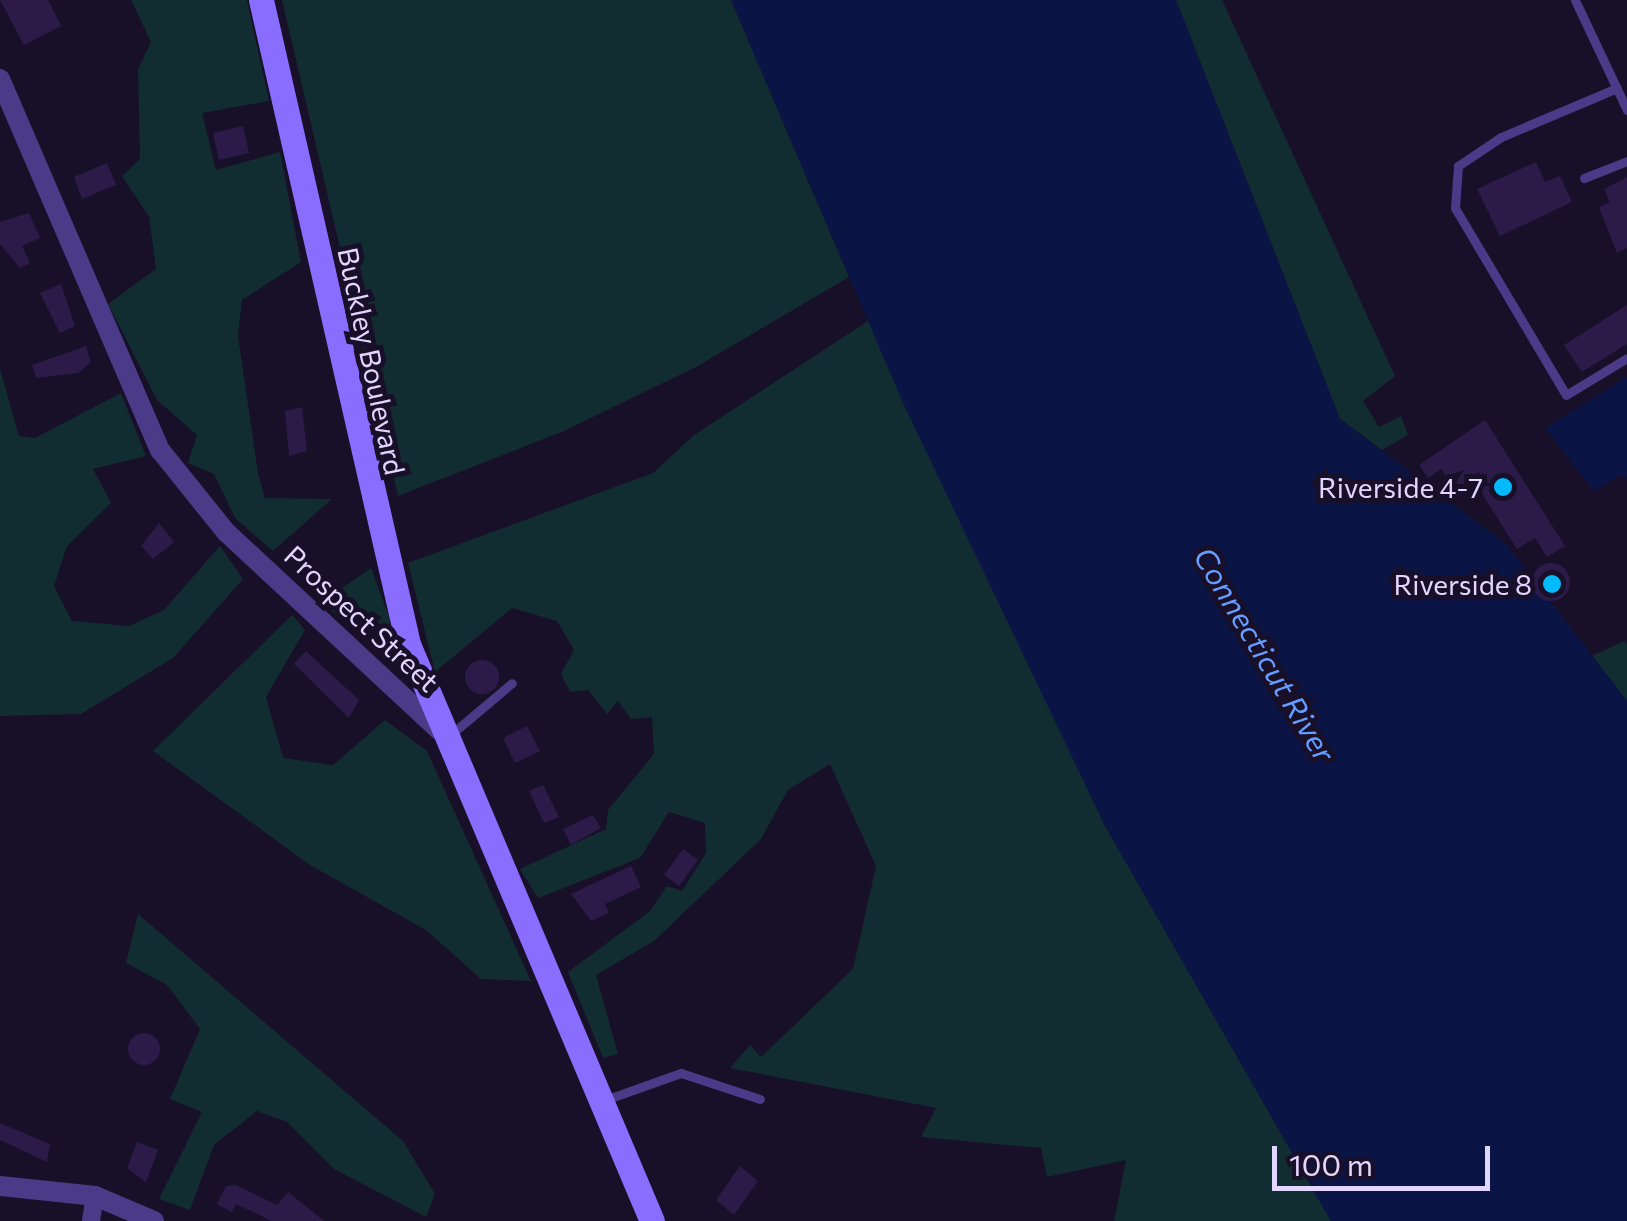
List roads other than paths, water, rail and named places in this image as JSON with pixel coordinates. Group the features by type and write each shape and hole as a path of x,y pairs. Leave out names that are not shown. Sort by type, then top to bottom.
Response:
{"main road":[{"name":"Buckley Boulevard","path":"261,0 378,535 441,736"},
{"name":"Prospect Street","path":"441,736 652,1221"}],"street":[{"name":"Prospect Street","path":"0,79 6,113 138,404 184,486 441,736"},
{"path":"0,1186 95,1196 154,1221"},
{"path":"91,1221 95,1196"}],"lane":[{"path":"1575,0 1627,110"},
{"path":"1617,88 1501,138 1458,166 1455,208 1566,395 1627,358"},
{"path":"1584,178 1627,160"},
{"path":"441,736 512,683"},
{"path":"603,1101 681,1073 760,1099"}],"water":[{"name":"Connecticut River","path":"731,0 1176,0 1340,419 1507,545 1627,701 1627,1221 1331,1221 1104,824 903,403"},
{"path":"1627,377 1627,481 1622,474 1594,491 1545,428"}],"place":[{"name":"Riverside 4-7","path":"1503,487"},
{"name":"Riverside 8","path":"1552,584"}]}
